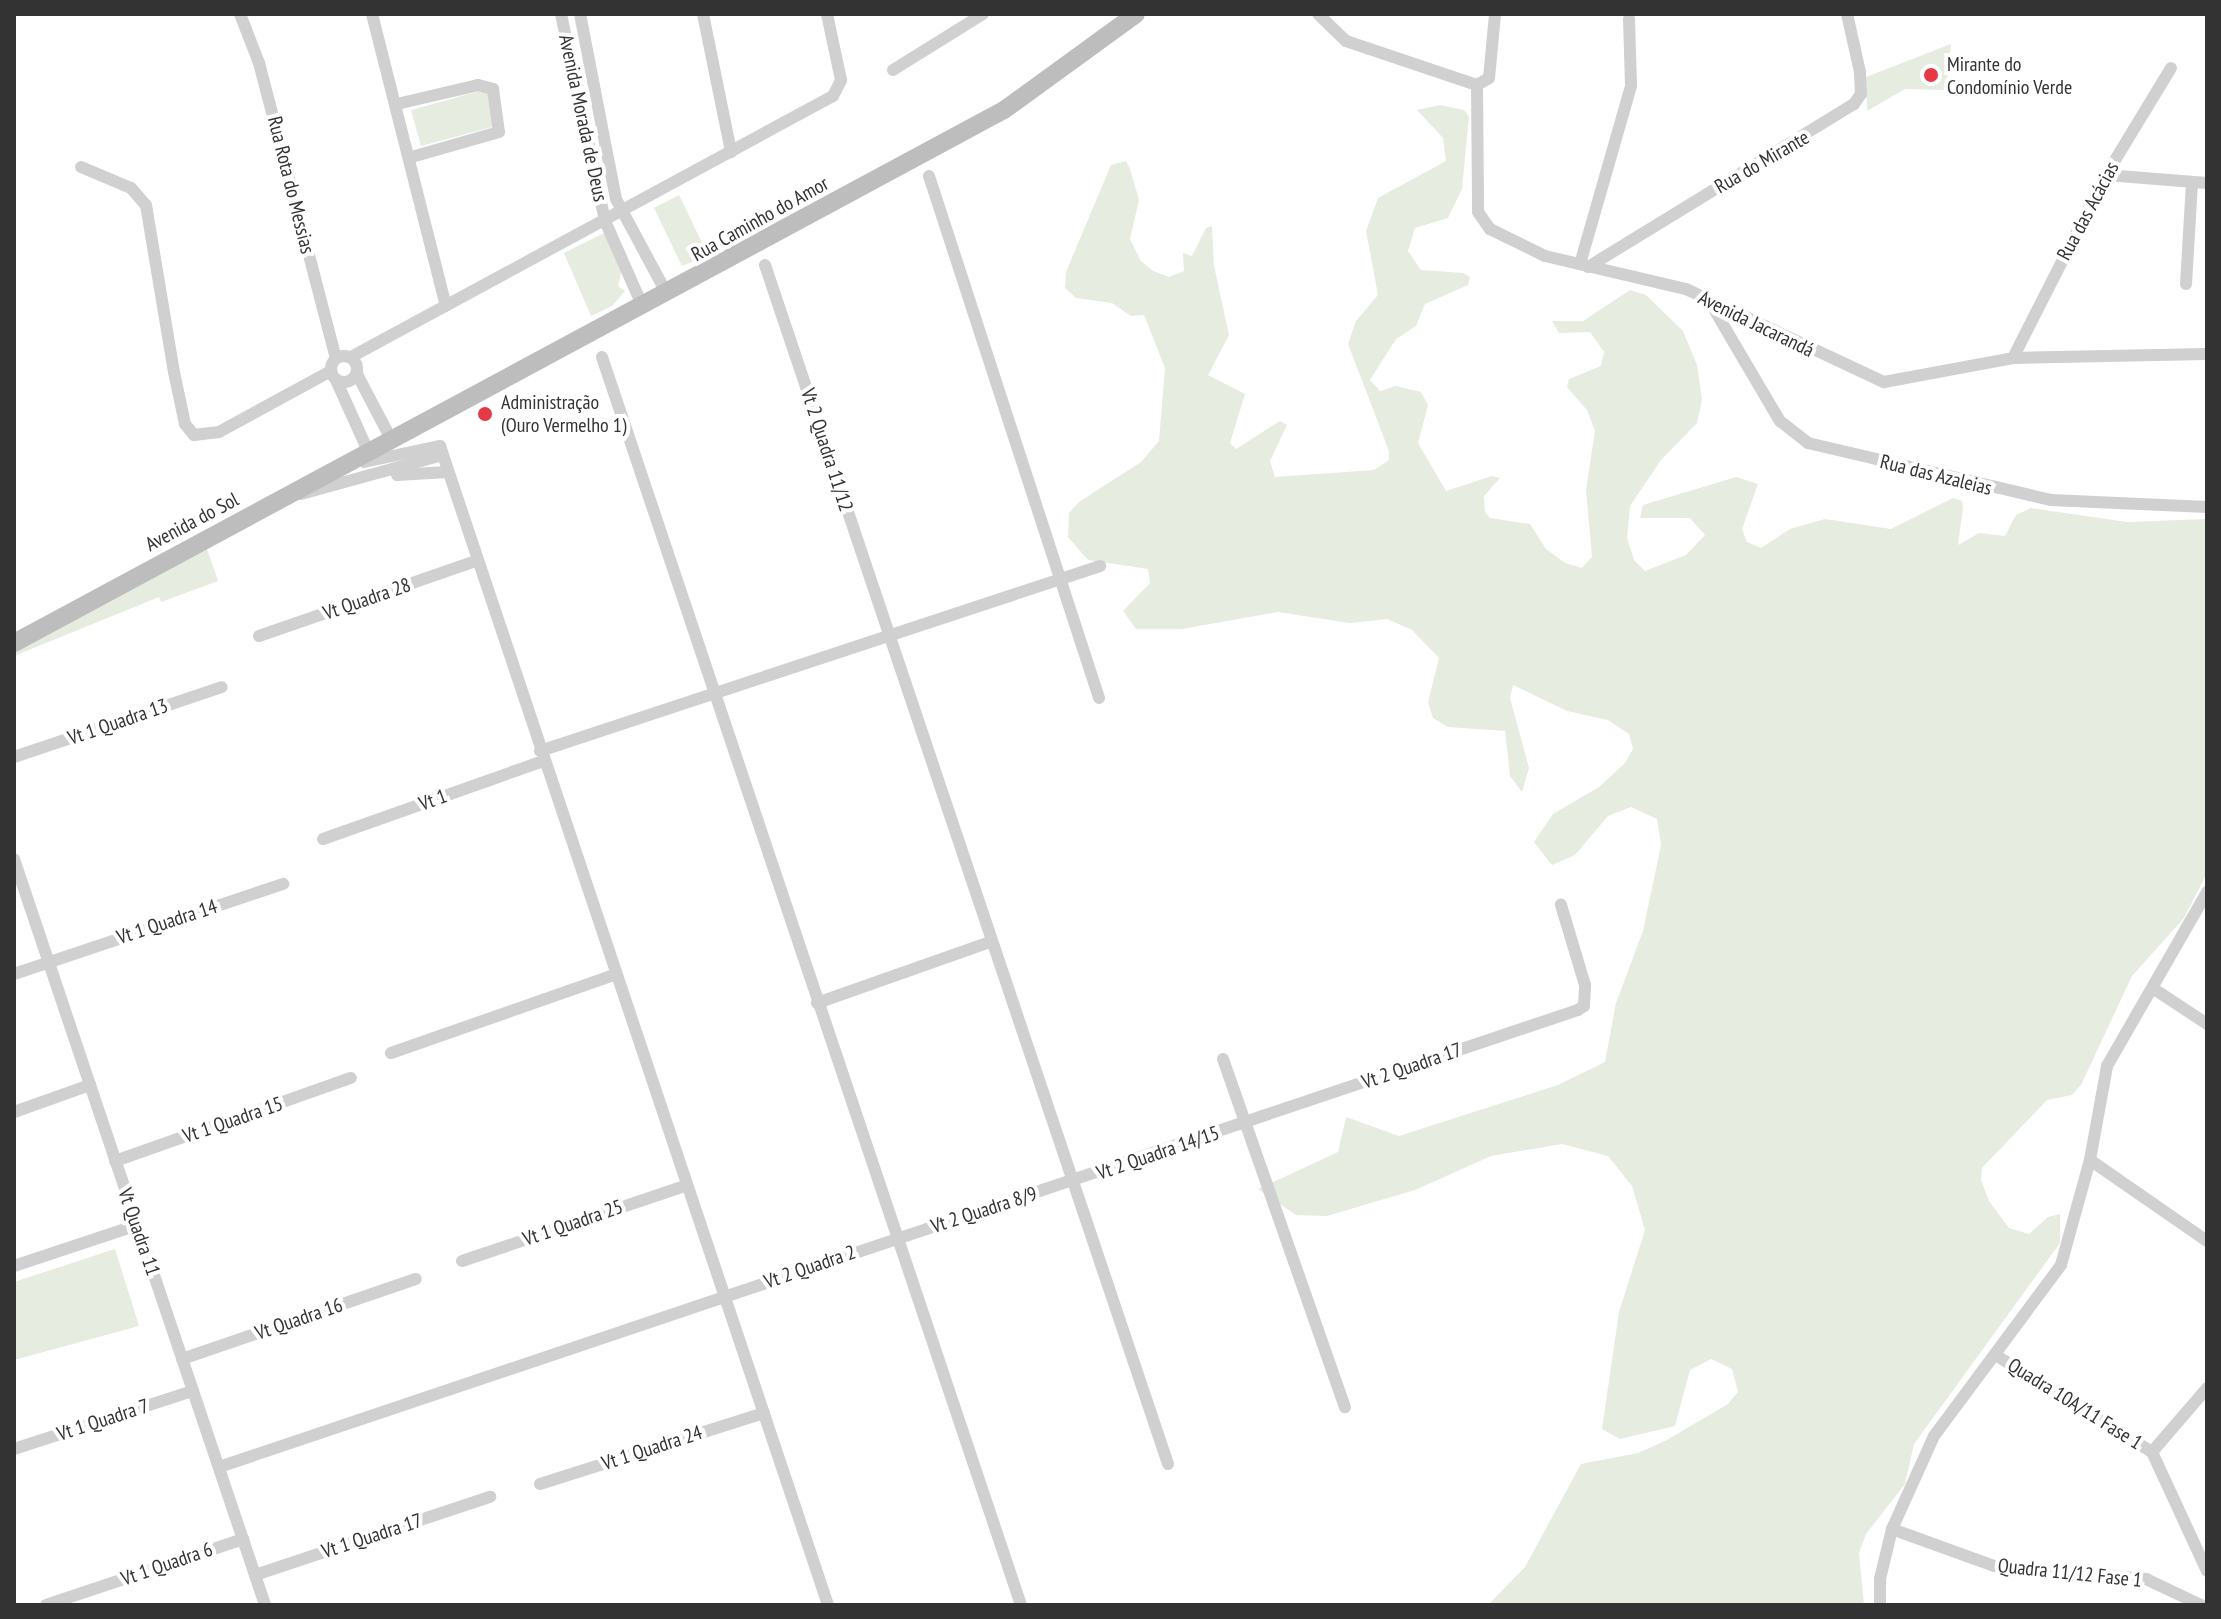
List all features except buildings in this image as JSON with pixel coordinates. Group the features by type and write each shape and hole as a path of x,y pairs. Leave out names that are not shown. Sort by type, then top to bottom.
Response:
{"street":[{"name":"Rua Rota do Messias","path":"240,14 259,63 336,358"},
{"path":"372,14 411,157 446,306"},
{"name":"Avenida Morada de Deus","path":"561,14 605,221 643,307"},
{"name":"Avenida Morada de Deus","path":"580,14 616,199 667,294"},
{"path":"703,14 731,152"},
{"path":"369,453 333,376 336,358 351,357 833,96 841,80 827,14"},
{"path":"893,70 983,14"},
{"name":"Rua Caminho do Amor","path":"392,441 1036,91 1136,14"},
{"path":"1318,14 1346,41 1477,85 1489,78 1495,14"},
{"name":"Rua do Mirante","path":"1584,266 1846,111 1861,94 1847,14"},
{"path":"1584,266 1631,86 1629,19"},
{"name":"Rua das Acácias","path":"2013,358 2106,175 2171,68"},
{"path":"397,104 478,85 493,89 499,132 411,157"},
{"name":"Avenida Jacarandá","path":"1477,85 1478,212 1483,222 1545,256 1708,299 1733,309 1804,348 1884,382 2013,358 2207,354"},
{"path":"81,167 131,188 146,205 180,402 194,435 219,432 333,376"},
{"path":"2106,175 2207,183"},
{"path":"929,176 1062,575 1099,698"},
{"path":"2186,284 2192,183"},
{"name":"Vt 2 Quadra 11/12","path":"765,265 990,942 1168,1464"},
{"path":"631,278 653,266"},
{"path":"1708,299 1737,345"},
{"name":"Rua das Azaleias","path":"1733,309 1737,345 1785,427 1823,449 2051,500 2207,507"},
{"path":"351,357 392,441"},
{"path":"602,357 712,693 1021,1605"},
{"path":"333,376 348,383 357,374"},
{"name":"Avenida do Sol","path":"14,643 392,441"},
{"path":"442,450 475,561 828,1605"},
{"path":"323,477 375,458 442,450"},
{"path":"278,500 354,481 442,450"},
{"path":"354,481 448,472"},
{"name":"Vt Quadra 28","path":"259,636 475,561"},
{"name":"Vt 1","path":"323,839 712,693 889,636 1062,575 1100,566"},
{"name":"Vt 1 Quadra 13","path":"14,757 222,687"},
{"name":"Vt Quadra 11","path":"14,859 52,961 115,1161 265,1605"},
{"name":"Vt 1 Quadra 14","path":"14,974 283,884"},
{"path":"1880,1605 1892,1529 1934,1436 1997,1356 2061,1265 2090,1160 2107,1066 2207,892"},
{"name":"Vt 2 Quadra 17","path":"1245,1123 1584,1006 1585,985 1561,905"},
{"path":"817,1003 990,942"},
{"path":"391,1053 616,974"},
{"path":"2154,989 2207,1024"},
{"path":"1223,1059 1345,1407"},
{"name":"Vt 1 Quadra 15","path":"115,1161 351,1078"},
{"path":"14,1112 90,1085"},
{"name":"Vt 2 Quadra 14/15","path":"1071,1182 1245,1123"},
{"path":"2090,1160 2207,1241"},
{"name":"Vt 2 Quadra 8/9","path":"897,1238 1071,1182"},
{"name":"Vt 1 Quadra 25","path":"462,1261 685,1186"},
{"path":"14,1266 137,1225"},
{"name":"Vt 2 Quadra 2","path":"219,1467 897,1238"},
{"name":"Vt Quadra 16","path":"182,1359 416,1279"},
{"name":"Quadra 10A/11 Fase 1","path":"1997,1356 2152,1452"},
{"path":"2207,1388 2152,1452 2207,1571"},
{"name":"Vt 1 Quadra 7","path":"14,1449 193,1391"},
{"name":"Vt 1 Quadra 24","path":"540,1484 764,1413"},
{"name":"Vt 1 Quadra 17","path":"255,1575 490,1497"},
{"name":"Quadra 11/12 Fase 1","path":"1892,1529 1994,1566 2146,1579 2201,1605"},
{"name":"Vt 1 Quadra 6","path":"46,1605 243,1539"}],"shaded area":[{"path":"1951,44 1946,90 1905,89 1867,111 1866,77"},
{"path":"487,89 500,125 421,146 411,110"},
{"path":"1440,105 1464,110 1469,117 1462,189 1448,218 1415,228 1408,251 1421,270 1463,273 1470,277 1468,285 1425,304 1416,326 1396,339 1370,380 1380,391 1396,386 1421,392 1428,405 1418,443 1446,491 1492,476 1500,478 1484,496 1485,512 1490,518 1530,524 1546,549 1565,563 1582,568 1592,557 1586,490 1595,431 1587,410 1567,387 1569,379 1601,366 1604,352 1590,332 1559,333 1552,321 1583,321 1630,290 1646,295 1683,331 1697,365 1702,400 1697,423 1661,460 1630,506 1627,538 1634,560 1645,571 1686,555 1705,535 1690,518 1640,518 1643,505 1736,477 1758,484 1742,529 1747,542 1761,548 1790,529 1825,519 1891,529 1953,498 1962,501 1963,508 1958,545 1979,533 2005,536 2016,515 2031,508 2127,522 2207,519 2207,873 2184,918 2132,976 2081,1085 2072,1095 2047,1100 1982,1168 1981,1180 1989,1201 2009,1228 2029,1234 2048,1217 2060,1214 2060,1243 1914,1444 1905,1484 1866,1534 1859,1553 1864,1605 1488,1605 1525,1567 1581,1464 1638,1453 1665,1441 1728,1404 1738,1392 1732,1369 1711,1359 1690,1370 1675,1426 1620,1439 1602,1429 1619,1312 1645,1230 1632,1186 1608,1156 1562,1144 1491,1156 1415,1190 1327,1216 1296,1215 1258,1189 1338,1152 1346,1117 1399,1136 1558,1085 1605,1062 1616,1003 1643,931 1661,845 1657,819 1631,807 1608,816 1575,855 1552,865 1534,842 1553,814 1599,787 1625,763 1633,749 1629,734 1608,720 1567,711 1513,685 1510,698 1529,768 1522,792 1510,776 1505,731 1448,727 1433,718 1428,702 1439,658 1412,630 1387,619 1350,623 1278,612 1182,629 1136,629 1123,611 1150,583 1148,569 1088,560 1068,537 1069,513 1079,502 1141,462 1159,441 1165,368 1144,315 1131,316 1112,303 1076,298 1065,288 1066,272 1111,165 1126,161 1130,169 1139,200 1130,239 1141,261 1153,271 1169,277 1184,271 1183,253 1192,256 1206,228 1212,226 1214,266 1229,335 1208,375 1245,394 1230,443 1236,449 1280,421 1287,425 1270,461 1275,477 1374,470 1389,460 1389,451 1348,344 1356,321 1378,295 1366,231 1378,198 1446,161 1443,138 1417,110"},
{"path":"679,195 708,255 682,266 654,208"},
{"path":"604,233 622,270 618,286 625,291 612,306 591,316 564,253"},
{"path":"206,546 218,581 161,602 159,597 14,656 14,650"},
{"path":"115,1249 139,1326 14,1360 14,1282"}],"place":[{"name":"Mirante do Condomínio Verde","path":"1931,75"},
{"name":"Administração (Ouro Vermelho 1)","path":"485,414"}]}
